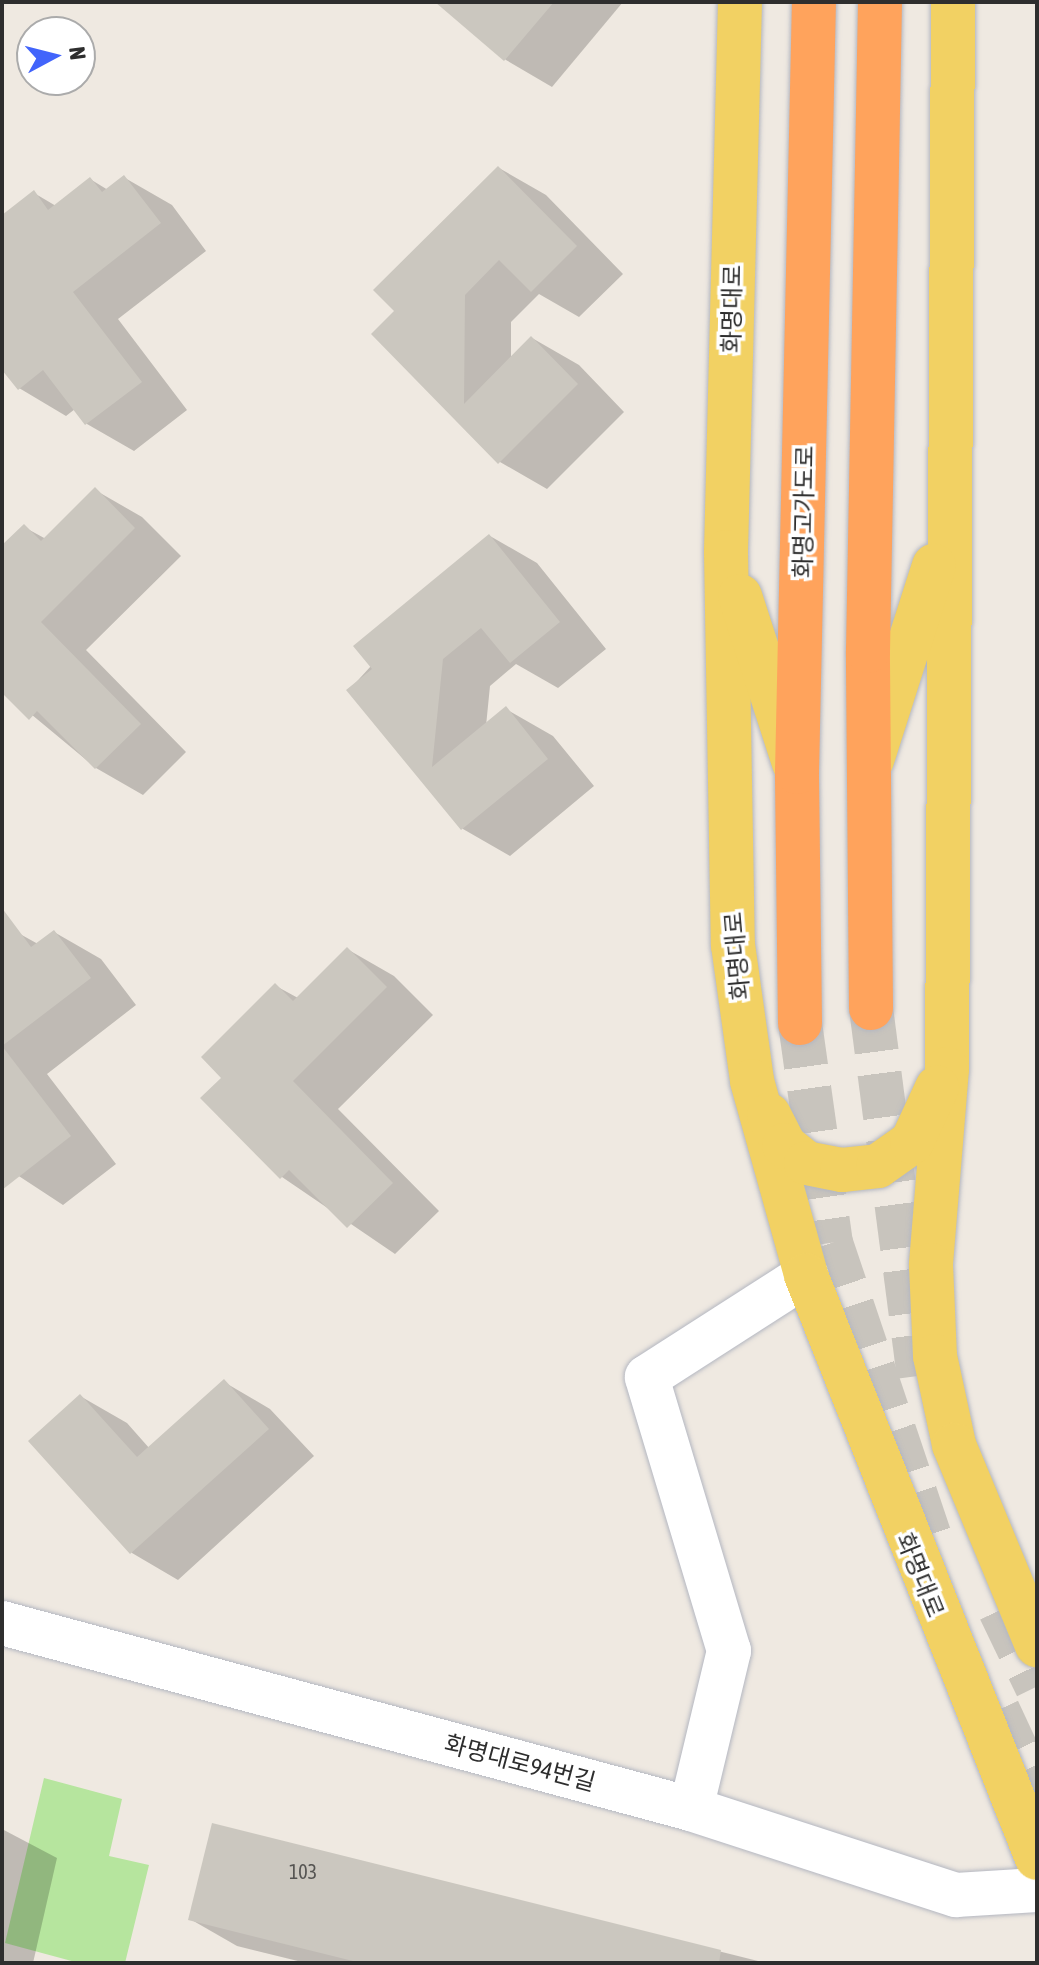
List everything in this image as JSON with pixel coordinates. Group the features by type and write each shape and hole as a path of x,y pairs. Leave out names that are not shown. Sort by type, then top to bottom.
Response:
{"highway":[{"name":"화명고가도로","path":"800,1023 797,772 814,2"},
{"path":"871,1008 868,651 880,2"}],"main road":[{"name":"화명대로","path":"740,2 726,552 733,945 752,1081 806,1275 1037,1858"},
{"path":"953,2 947,524 947,1069 931,1265 935,1356 954,1445 1037,1645"},
{"path":"869,770 947,524"},
{"path":"726,552 797,772"},
{"path":"752,1081 784,1145 806,1163 842,1170 878,1166 912,1142 947,1069"}],"street":[{"path":"691,1809 729,1651 647,1377 806,1275"},
{"name":"화명대로94번길","path":"2,1623 691,1809 956,1895 1037,1890"}],"green space":[{"path":"44,1778 122,1799 109,1856 149,1865 125,1963 79,1963 5,1943"}],"building":[{"path":"435,2 554,2 504,61"},
{"path":"498,166 577,246 531,292 499,260 465,295 464,404 531,336 578,384 498,464 371,334 394,311 373,290"},
{"path":"124,175 161,223 73,292 142,382 85,425 43,370 18,390 2,370 2,215 34,190 48,210 90,177 102,192"},
{"path":"95,487 135,528 41,622 141,724 95,769 37,711 29,720 2,693 2,545 24,524 41,541"},
{"path":"489,534 560,622 510,663 481,628 443,659 432,767 506,706 548,759 461,830 346,690 372,669 353,646"},
{"path":"2,908 31,947 54,930 91,978 2,1046"},
{"path":"347,947 387,987 293,1081 393,1183 347,1228 289,1170 280,1179 200,1098 221,1078 201,1057 275,983 293,1001"},
{"path":"2,1046 71,1136 2,1190"},
{"path":"224,1379 269,1429 130,1554 28,1441 80,1394 137,1457"},
{"path":"212,1823 721,1950 719,1963 361,1963 188,1920"}],"tunnel":[{"path":"871,1008 919,1376"},
{"path":"800,1023 831,1243 930,1538"},
{"path":"1000,1610 1037,1687"},
{"path":"998,1710 1037,1794"}]}
